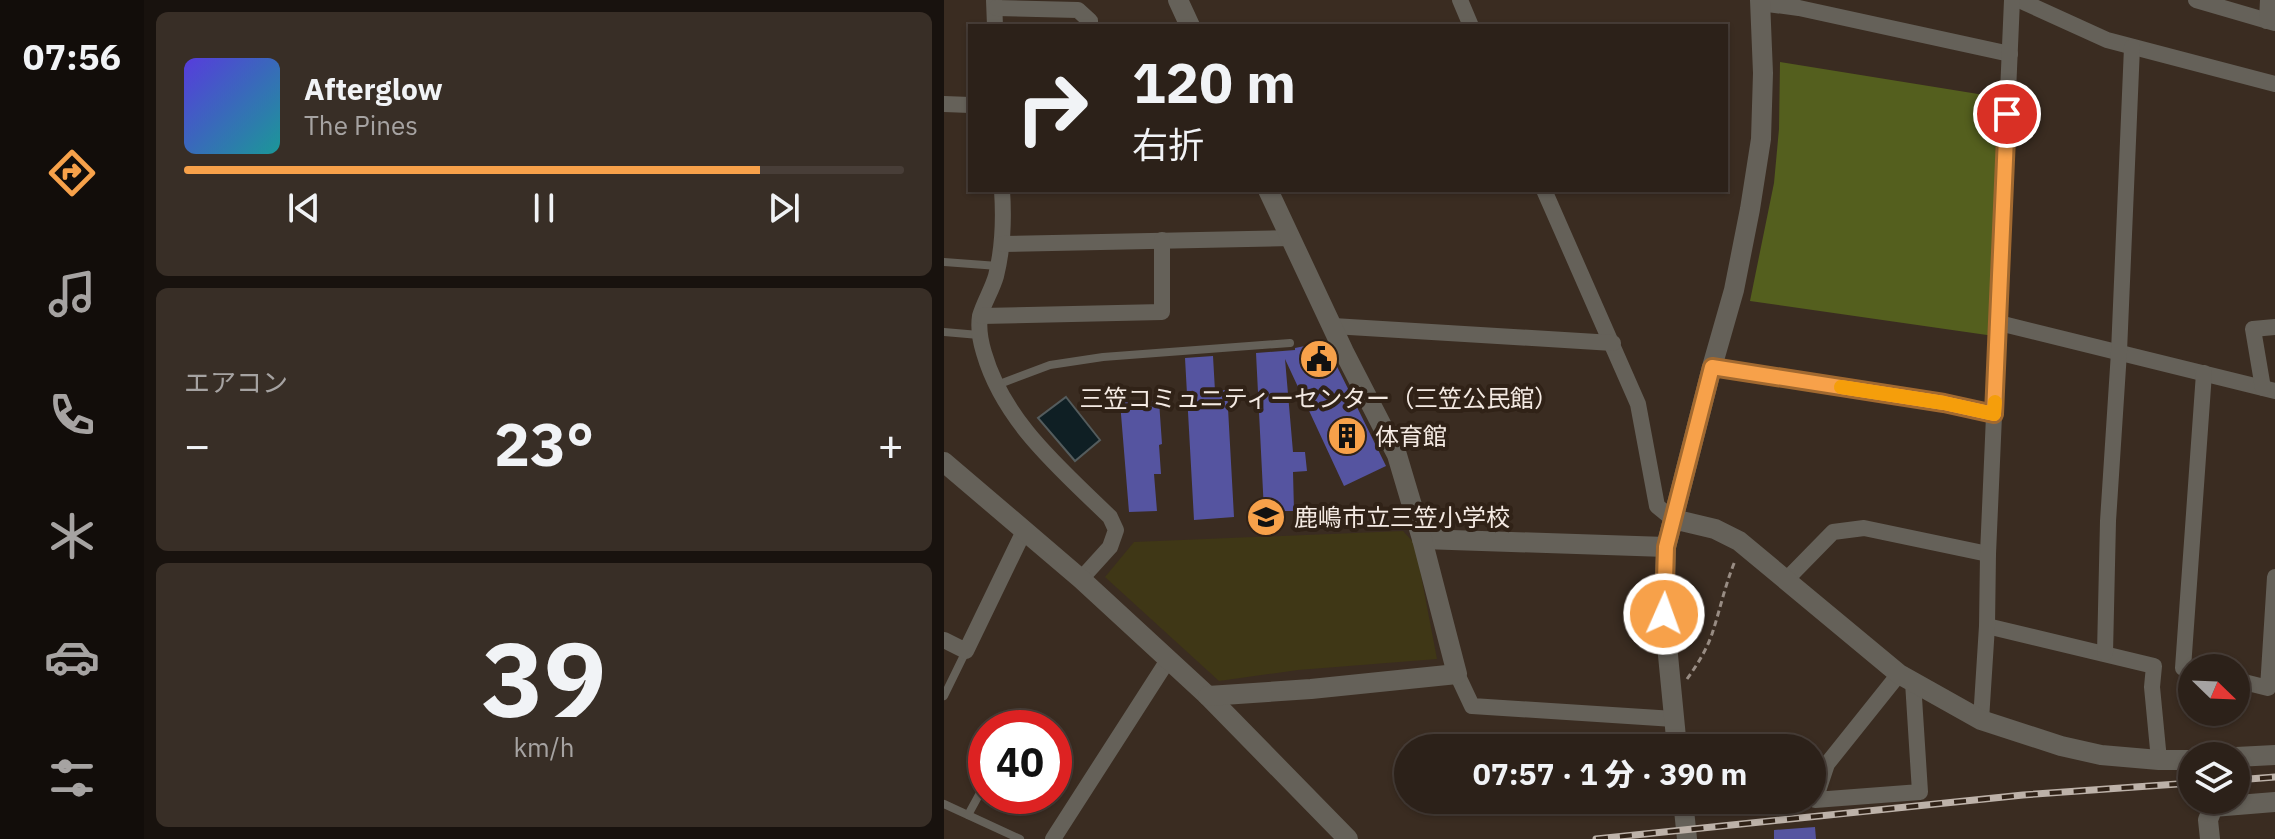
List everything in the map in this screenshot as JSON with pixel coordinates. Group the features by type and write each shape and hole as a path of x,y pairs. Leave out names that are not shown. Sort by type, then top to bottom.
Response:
{"street":[{"path":"1178,0 1189,24"},
{"path":"1460,0 1470,24"},
{"path":"1981,720 2012,0"},
{"path":"2019,0 2107,40 2275,84"},
{"path":"2196,0 2271,22 2268,0"},
{"path":"1676,734 1664,614 1666,547 1734,290 1750,209 1761,139 1763,73 1760,2 2010,54"},
{"path":"995,4 1078,10 1089,24"},
{"path":"2105,653 2108,521 2119,352 2132,47"},
{"path":"944,104 968,105"},
{"path":"1002,192 1002,244 996,277 981,316 979,335 990,374 1012,415 1036,444 1110,517 1116,530 1110,547 1081,579"},
{"path":"1269,192 1397,455 1457,674 1472,706 1674,719"},
{"path":"1545,192 1638,404 1657,506 1673,519 1715,529 1742,544 1906,678 1981,720 2088,752 2178,760"},
{"path":"1002,244 1291,238"},
{"path":"981,316 1162,312 1162,240"},
{"path":"1999,323 2269,389 2253,329 2275,327"},
{"path":"1333,326 1613,343"},
{"path":"1712,367 1944,403 1994,414"},
{"path":"2188,654 2204,373"},
{"path":"944,462 1081,579 1208,696 1348,839"},
{"path":"1785,581 1833,532 1864,528 1988,554"},
{"path":"944,640 966,651 1024,531"},
{"path":"1422,539 1666,547"},
{"path":"2250,684 2268,688 2275,577"},
{"path":"1987,626 2154,666 2178,668"},
{"path":"1053,839 1168,660"},
{"path":"2154,666 2152,687 2159,760"},
{"path":"1208,696 1457,674"},
{"path":"1906,678 1920,792 1815,800 1827,764 1906,678"},
{"path":"2250,756 2275,755"},
{"path":"2210,839 2208,820 2213,807 2275,802"},
{"path":"1684,814 1687,839"}],"lane":[{"path":"944,262 998,266"},
{"path":"944,332 979,335"},
{"path":"996,385 1050,365 1103,357 1290,343"},
{"path":"944,696 966,651"},
{"path":"944,804 1020,839"}],"path":[{"path":"1682,686 1700,660 1710,638 1742,544"}],"green space":[{"path":"1780,62 2003,98 1994,336 1750,301 1774,183"}],"sand":[{"path":"1403,531 1415,544 1437,659 1298,670 1219,681 1105,577 1134,542"}],"shaded area":[{"path":"1066,397 1100,440 1075,461 1038,418"}],"building":[{"path":"1325,342 1386,466 1344,486 1285,359 1293,452 1305,452 1307,471 1293,472 1294,511 1264,511 1256,353 1295,350"},
{"path":"1213,356 1215,391 1227,390 1234,517 1194,520 1185,358"},
{"path":"1159,401 1162,444 1159,445 1161,474 1154,474 1157,511 1129,512 1120,402"},
{"path":"1815,827 1816,839 1774,839 1774,830"}],"railway":[{"path":"2250,779 2275,777"},
{"path":"1596,839 2023,795 2178,784"}],"slow traffic":[{"path":"1841,387 1994,414 1995,402"}],"place":[{"name":"三笠コミュニティーセンター（三笠公民館）","path":"1319,359"},
{"name":"体育館","path":"1347,436"},
{"name":"鹿嶋市立三笠小学校","path":"1266,517"}],"route":[{"path":"1664,614 1666,547 1712,367 1944,403 1994,414 2007,114"}]}
